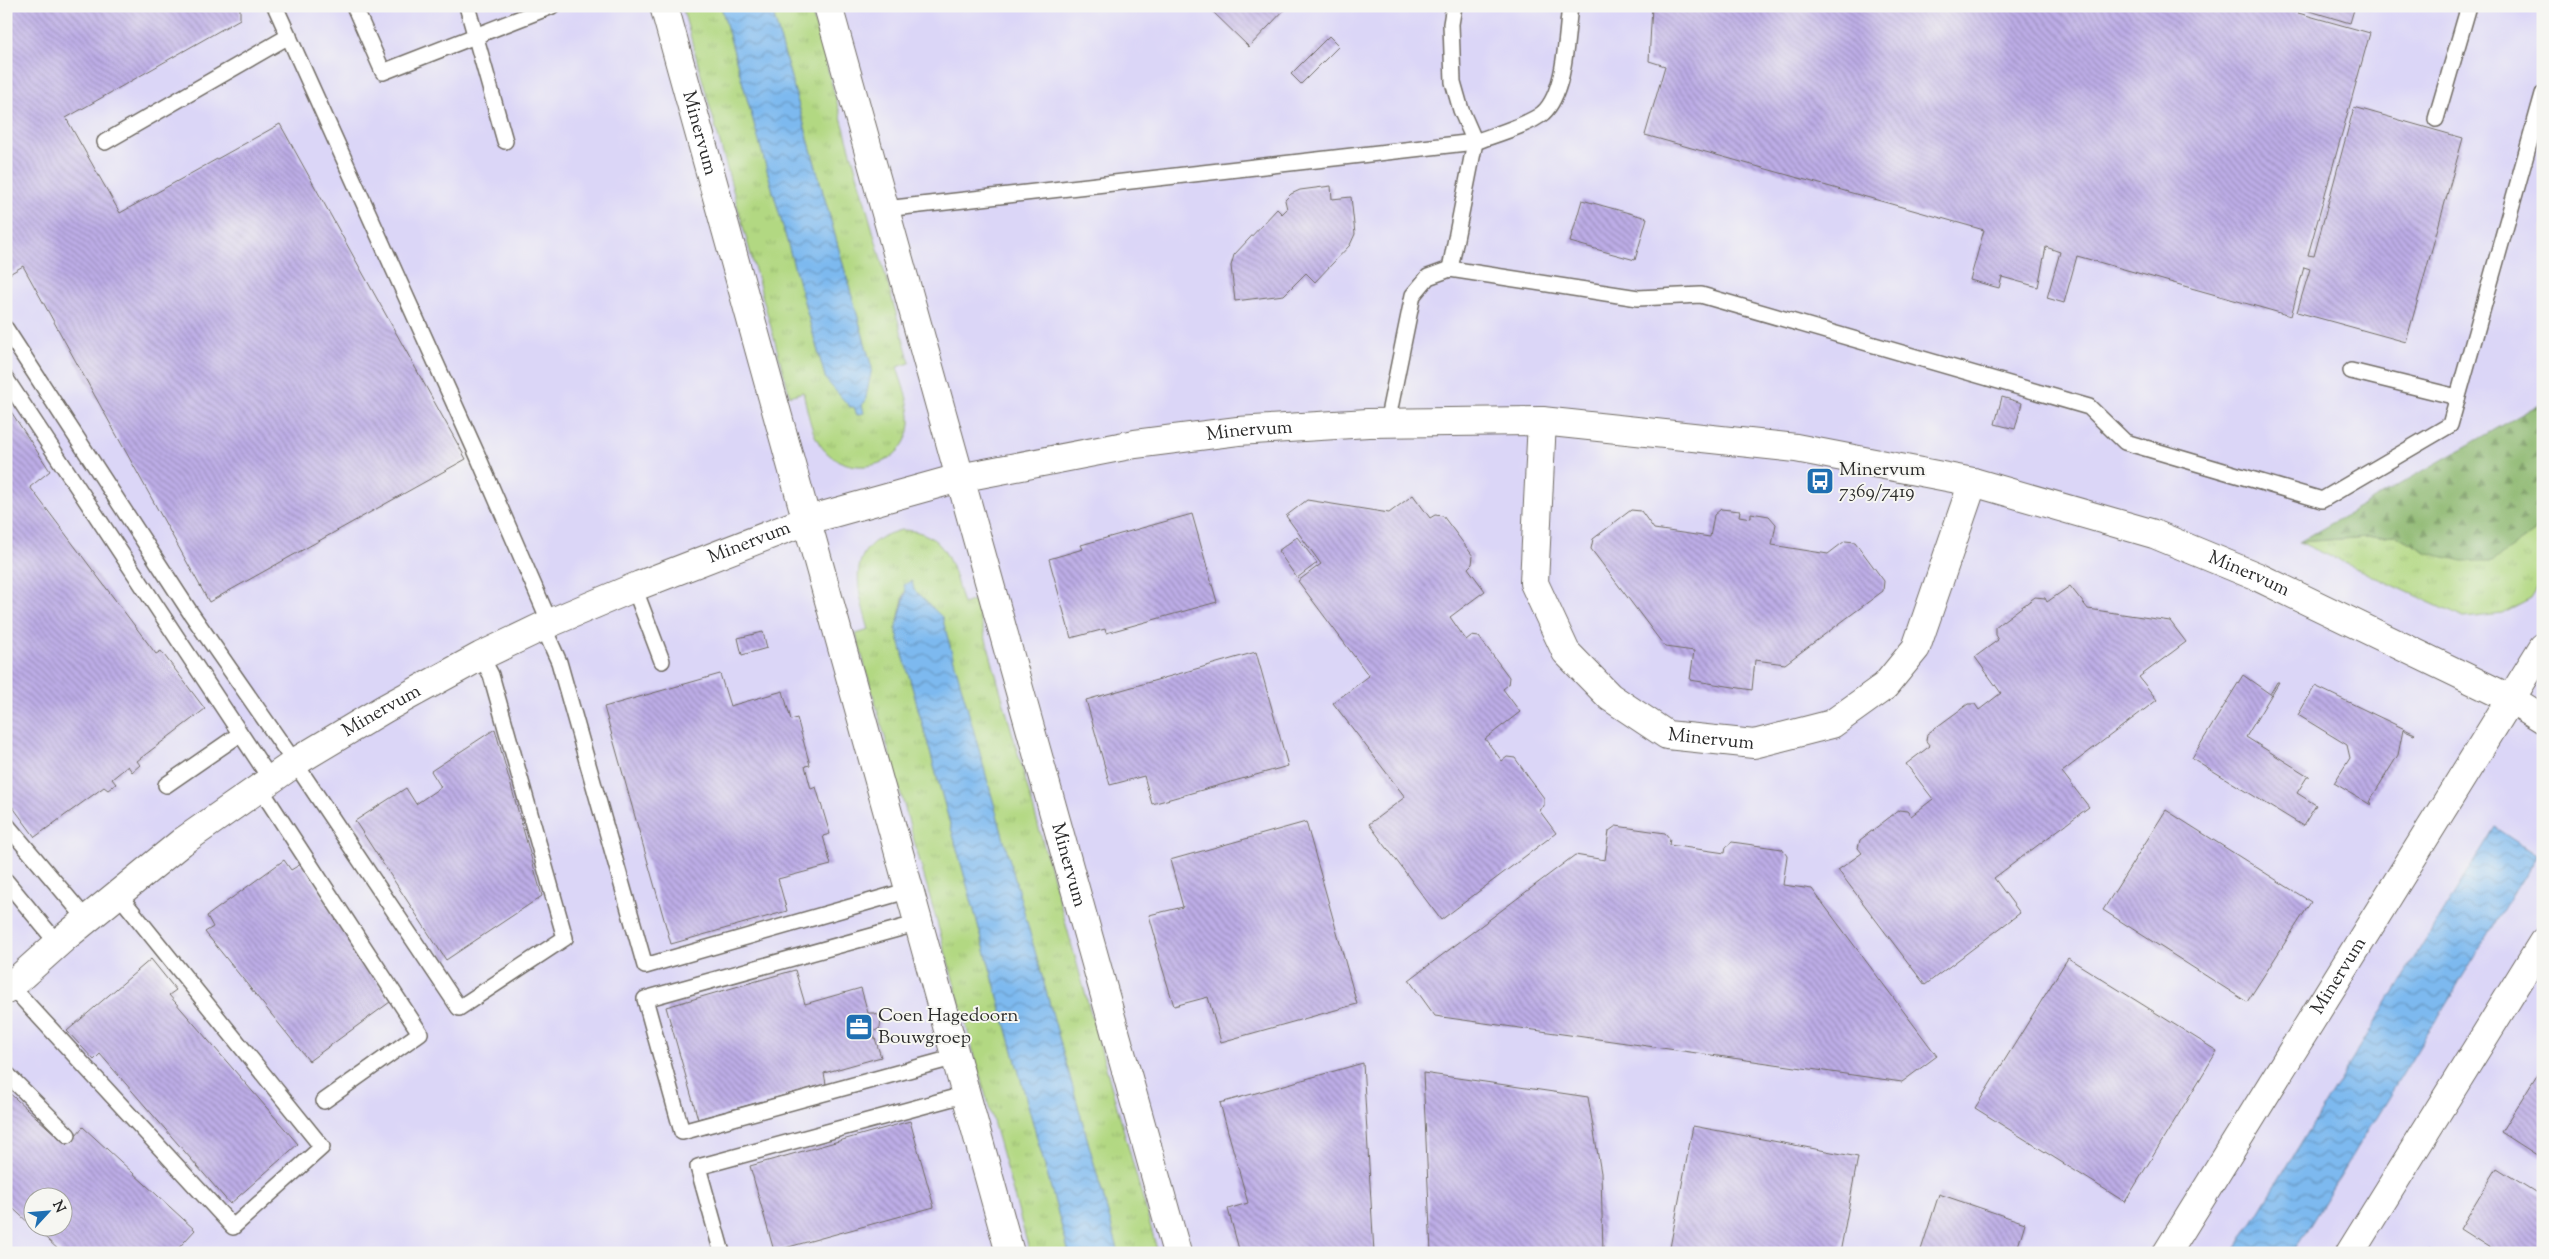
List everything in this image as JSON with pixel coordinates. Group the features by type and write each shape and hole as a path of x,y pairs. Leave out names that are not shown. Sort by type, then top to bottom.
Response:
{"street":[{"name":"Minervum","path":"664,6 1010,1253"},
{"name":"Minervum","path":"828,6 1177,1253"},
{"name":"Minervum","path":"1542,421 1534,583 1566,652 1610,698 1667,735 1754,744 1832,724 1885,686 1916,648 1973,482"},
{"name":"Minervum","path":"8,988 58,944 182,842 295,763 384,709 480,656 546,624 634,587 808,520 959,478 1134,444 1238,431 1387,423 1542,421 1796,448 1973,482 2154,534 2258,577 2511,699 2543,720"},
{"name":"Minervum","path":"2167,1253 2543,647"},
{"path":"2350,1253 2543,942"}],"lane":[{"path":"275,6 476,452 546,624 559,662 645,966 910,890"},
{"path":"354,6 383,72 552,6"},
{"path":"467,6 506,141"},
{"path":"1450,269 1475,142 1460,110 1453,82 1451,24 1454,6"},
{"path":"885,209 1475,142 1513,128 1543,113 1561,82 1570,6"},
{"path":"2436,119 2469,6"},
{"path":"105,142 289,36"},
{"path":"1387,423 1413,296 1428,278 1450,269 1638,298 1700,295 2088,407 2125,442 2322,500 2450,425 2543,94"},
{"path":"6,329 190,612 295,763 459,1008 565,938 491,675 480,656"},
{"path":"2351,371 2458,397"},
{"path":"6,380 240,734 265,784 420,1033 324,1101"},
{"path":"634,587 662,661"},
{"path":"166,785 240,734"},
{"path":"6,824 87,920"},
{"path":"6,881 58,944"},
{"path":"8,988 234,1227 322,1147 118,894"},
{"path":"919,923 645,998 647,1008 682,1132 956,1057"},
{"path":"6,1073 68,1135"},
{"path":"722,1253 698,1167 967,1094"}],"shaded area":[{"path":"6,6 2543,6 2543,1253 6,1253"}],"green space":[{"path":"682,6 721,6 826,380 854,407 857,415 860,415 872,368 771,6 810,6 910,363 897,367 909,409 910,426 908,434 901,447 892,457 880,463 866,466 853,465 840,461 828,454 819,443 813,431 803,392 790,396"},
{"path":"2543,402 2543,526 2493,561 2463,561 2428,553 2396,535 2299,542"},
{"path":"2543,526 2543,579 2531,599 2502,614 2464,618 2299,542 2396,535 2428,553 2526,537"},
{"path":"901,530 929,536 938,544 946,553 951,564 963,604 975,600 1158,1253 1119,1253 942,618 914,590 912,582 904,594 896,629 1069,1253 1030,1253 856,634 869,630 859,583 862,557 870,546 882,537"}],"water":[{"path":"721,6 771,6 872,368 865,402 862,404 864,413 857,415 854,407 850,407 826,380"},
{"path":"912,581 914,590 942,617 1119,1253 1069,1253 896,629 906,592 904,585"},
{"path":"2495,827 2537,855 2293,1253 2234,1253"}],"building":[{"path":"6,6 240,6 240,19 66,118 120,213 280,124 466,459 209,602 23,266 6,276"},
{"path":"1207,6 1288,6 1249,47"},
{"path":"1652,6 2273,6 2370,33 2308,255 2314,256 2354,107 2463,138 2406,342 2297,312 2310,269 2304,267 2291,316 2077,256 2064,303 2047,298 2060,252 2046,247 2038,287 2002,277 1999,288 1970,280 1984,230 1645,135 1665,66 1649,61"},
{"path":"2293,6 2355,6 2350,23"},
{"path":"1329,36 1339,46 1301,84 1291,74"},
{"path":"1331,186 1332,199 1351,197 1355,234 1350,245 1315,282 1306,273 1284,295 1235,301 1231,266 1234,255 1277,209 1282,214 1287,209 1285,200 1291,194 1300,190"},
{"path":"1582,200 1647,218 1635,260 1570,242"},
{"path":"2002,397 2022,403 2015,429 1995,424"},
{"path":"6,404 50,471 30,487 156,654 161,651 205,709 137,761 140,765 132,772 128,766 112,779 116,784 108,790 104,787 35,837 6,798"},
{"path":"1413,495 1430,518 1435,515 1443,516 1473,556 1472,564 1468,568 1485,591 1450,617 1466,640 1471,636 1479,637 1509,677 1508,685 1503,689 1520,712 1485,739 1502,761 1507,757 1515,758 1544,798 1544,806 1539,810 1556,833 1441,920 1369,824 1405,797 1333,703 1369,676 1298,581 1321,564 1286,516 1307,500 1389,513"},
{"path":"1721,509 1740,511 1739,516 1751,518 1751,513 1769,516 1776,524 1772,545 1828,554 1845,541 1855,542 1884,581 1883,591 1785,664 1755,660 1752,690 1690,680 1694,651 1665,647 1591,549 1593,539 1631,510 1641,511 1654,529 1710,537 1714,515"},
{"path":"1192,514 1217,602 1106,633 1105,629 1071,638 1049,559 1083,549 1081,545"},
{"path":"1297,537 1317,563 1297,578 1278,551"},
{"path":"2070,586 2088,609 2170,621 2186,642 2139,677 2157,700 2062,772 2089,807 1994,878 2020,913 1925,985 1838,870 1862,853 1858,848 1860,840 1899,810 1907,811 1911,816 1933,799 1906,764 1930,746 1926,741 1927,734 1968,704 1975,704 1979,710 2001,693 1975,657 1998,640 1995,635 1995,627 2035,597 2045,598 2047,602"},
{"path":"763,632 767,648 742,655 738,638"},
{"path":"1256,652 1288,766 1152,804 1144,776 1110,785 1086,700"},
{"path":"720,674 730,706 783,691 791,720 797,718 810,765 805,766 811,789 816,787 830,834 823,836 831,865 778,879 787,911 671,944 604,707"},
{"path":"2243,675 2270,694 2277,682 2279,682 2246,737 2310,777 2307,777 2297,793 2316,805 2303,826 2192,758"},
{"path":"2315,686 2415,734 2403,730 2398,755 2369,802 2371,805 2334,783 2350,758 2347,745 2298,715"},
{"path":"495,729 542,896 446,960 355,821 406,788 416,804 441,787 431,771"},
{"path":"2166,810 2311,902 2247,1002 2103,910"},
{"path":"1306,822 1357,1004 1221,1042 1208,997 1174,1006 1155,944 1157,943 1149,915 1183,907 1170,860"},
{"path":"1616,826 1665,833 1670,839 1669,845 1725,853 1726,847 1732,842 1782,849 1787,856 1783,885 1812,889 1937,1056 1902,1082 1435,1016 1409,980 1575,855 1605,860 1609,831"},
{"path":"284,860 291,870 301,864 390,1002 309,1061 205,932 213,927 207,916"},
{"path":"2068,958 2217,1051 2125,1202 1975,1108"},
{"path":"151,959 176,990 169,995 298,1144 230,1204 100,1054 94,1060 67,1031"},
{"path":"795,970 805,1004 861,988 868,1013 874,1013 881,1017 880,1028 873,1032 881,1057 824,1073 826,1084 698,1119 666,1007"},
{"path":"1363,1063 1374,1253 1240,1253 1228,1209 1248,1203 1220,1103"},
{"path":"2543,1065 2543,1159 2501,1132"},
{"path":"1423,1073 1588,1097 1601,1173 1603,1253 1431,1253"},
{"path":"6,1090 67,1145 83,1127 195,1230 174,1253 62,1253 44,1236 72,1236 72,1186 22,1186 22,1217 6,1202"},
{"path":"910,1121 934,1207 774,1251 750,1166"},
{"path":"1693,1126 1858,1157 1840,1253 1669,1253"},
{"path":"2497,1168 2543,1197 2543,1253 2498,1253 2460,1229"},
{"path":"1939,1194 2025,1223 2016,1253 1920,1253"},
{"path":"2429,1248 2437,1253 2426,1253"}],"place":[{"name":"Minervum 7369/7419","path":"1820,481"},
{"name":"Coen Hagedoorn Bouwgroep","path":"859,1027"}]}
